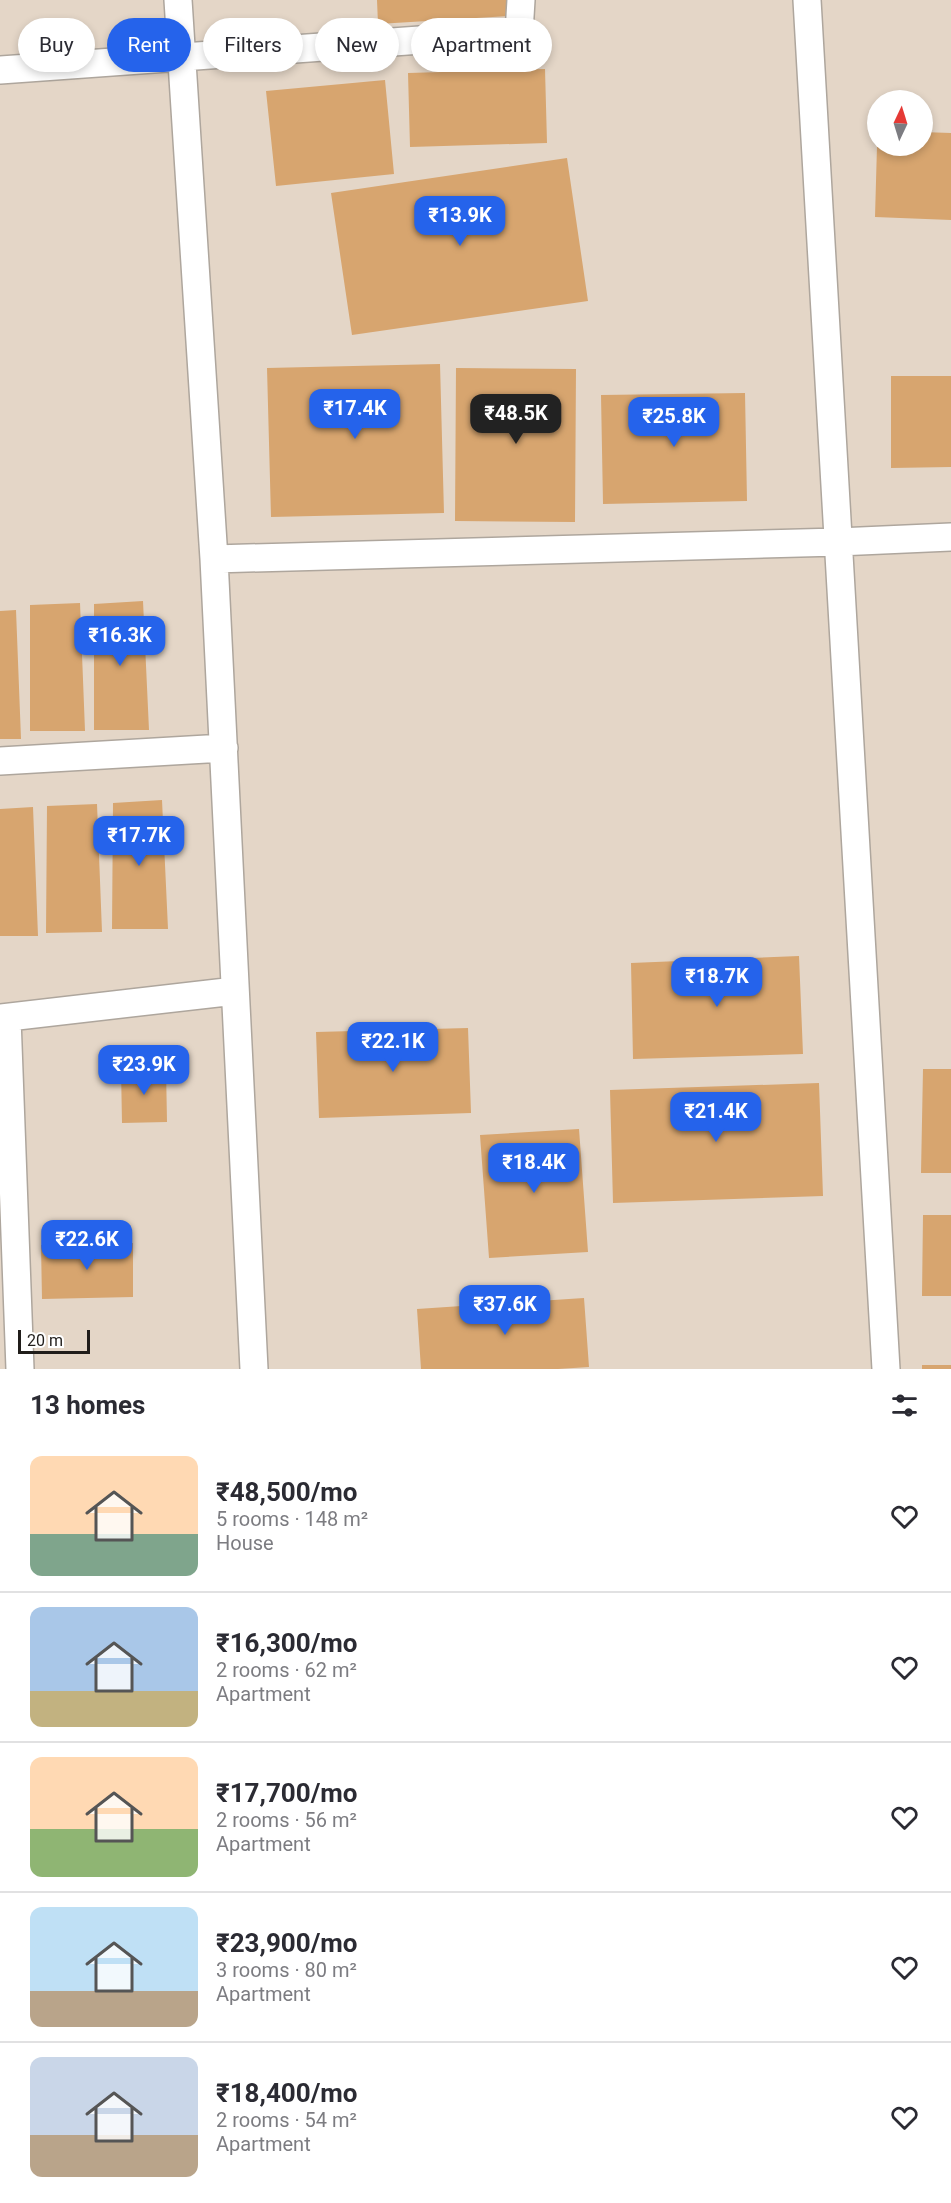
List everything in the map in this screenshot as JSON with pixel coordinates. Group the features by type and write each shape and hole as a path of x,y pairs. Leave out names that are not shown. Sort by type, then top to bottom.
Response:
{"street":[{"path":"178,0 179,18"},
{"path":"191,57 519,33 521,0"},
{"path":"807,0 886,1369"},
{"path":"0,70 107,63"},
{"path":"183,72 214,559 254,1369"},
{"path":"214,559 951,537"},
{"path":"0,761 224,748"},
{"path":"20,1369 4,1018 235,991"}],"shaded area":[{"path":"0,0 951,0 951,1369 0,1369"}],"building":[{"path":"377,0 511,0 509,16 411,18 411,22 399,23 399,18 378,18"},
{"path":"545,72 547,143 410,147 408,73"},
{"path":"385,80 394,174 276,186 266,91"},
{"path":"933,132 951,133 951,220 875,217 877,156 933,156"},
{"path":"567,158 588,301 352,335 331,193"},
{"path":"440,364 444,513 271,517 267,368"},
{"path":"456,368 576,369 575,522 455,521"},
{"path":"891,376 951,376 951,467 891,468"},
{"path":"745,393 747,501 603,504 601,395"},
{"path":"143,601 149,730 94,730 94,604"},
{"path":"80,603 85,731 30,731 30,605"},
{"path":"16,610 21,739 0,739 0,611"},
{"path":"162,800 168,929 112,929 113,803"},
{"path":"97,804 102,932 46,933 47,806"},
{"path":"33,807 38,936 0,936 0,809"},
{"path":"799,956 803,1054 633,1059 631,963"},
{"path":"468,1028 471,1113 319,1118 316,1032"},
{"path":"166,1068 167,1122 122,1123 121,1069"},
{"path":"923,1069 951,1069 951,1173 921,1173"},
{"path":"819,1083 823,1196 613,1203 610,1090"},
{"path":"579,1129 588,1252 489,1258 480,1135"},
{"path":"923,1215 951,1215 951,1296 922,1296"},
{"path":"133,1243 133,1297 42,1299 41,1245"},
{"path":"584,1298 589,1367 421,1369 417,1309"},
{"path":"922,1365 951,1365 951,1369 922,1369"}]}
